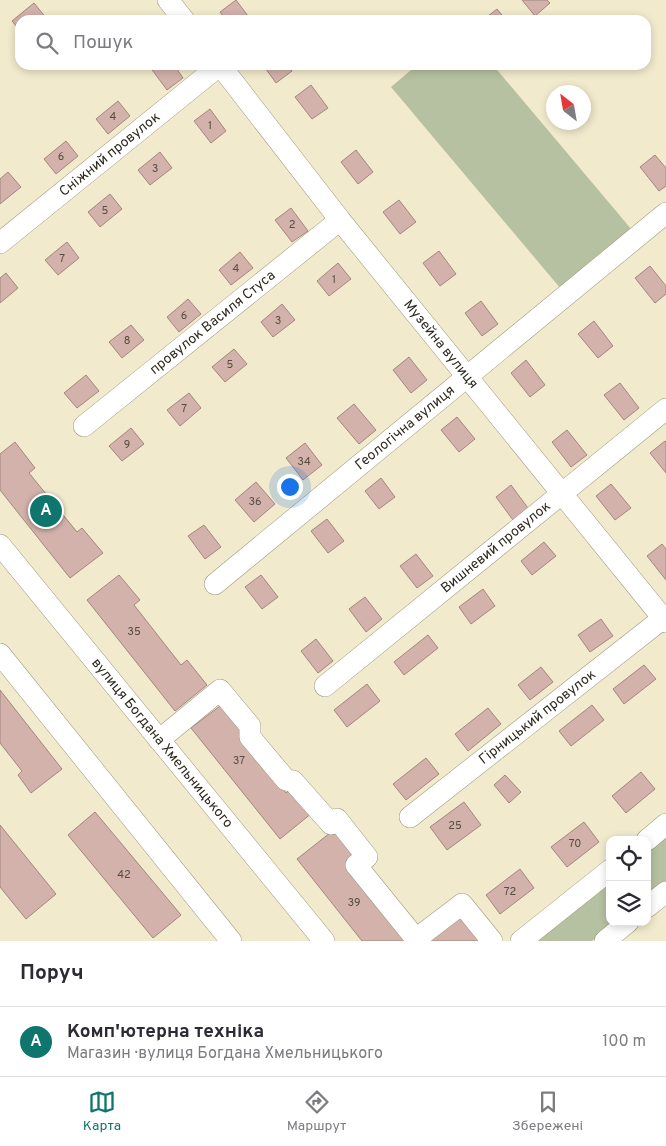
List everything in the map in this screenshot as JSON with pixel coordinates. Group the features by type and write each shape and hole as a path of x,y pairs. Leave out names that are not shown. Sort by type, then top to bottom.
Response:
{"street":[{"path":"168,0 180,15"},
{"name":"Сніжний провулок","path":"0,243 214,70"},
{"name":"Музейна вулиця","path":"224,70 340,220 665,619"},
{"name":"Геологічна вулиця","path":"215,584 666,213"},
{"name":"провулок Василя Стуса","path":"84,426 340,220"},
{"name":"Вишневий провулок","path":"325,686 666,409"},
{"name":"вулиця Богдана Хмельницького","path":"0,545 324,941"},
{"name":"Гірницький провулок","path":"410,817 665,619"},
{"path":"0,654 231,941"},
{"path":"159,740 220,690 250,726 250,737 286,780 293,782 330,824 337,819 366,857 356,865 416,939 462,904 492,941"},
{"path":"651,837 666,824"},
{"path":"521,941 606,873"},
{"path":"651,904 666,892"},
{"path":"605,941 623,926"}],"green space":[{"path":"411,70 497,70 632,230 561,289 391,87"},
{"path":"666,836 666,882 651,894 651,881 651,848"},
{"path":"606,884 606,926 611,926 592,941 535,941"}],"building":[{"path":"236,0 247,15 222,15 220,12"},
{"path":"522,0 547,0 550,3 536,15"},
{"path":"34,3 44,15 19,15"},
{"path":"497,9 502,15 489,15"},
{"path":"152,70 177,70 183,78 167,90"},
{"path":"267,70 292,71 276,83"},
{"path":"311,85 328,108 312,119 295,97"},
{"path":"118,101 130,116 108,134 96,119"},
{"path":"210,109 226,131 211,143 194,121"},
{"path":"66,141 78,156 56,174 44,159"},
{"path":"356,150 373,172 358,184 341,162"},
{"path":"160,152 172,168 150,185 138,170"},
{"path":"655,155 666,168 666,186 659,191 640,167"},
{"path":"8,172 21,187 0,204 0,179"},
{"path":"110,194 122,209 100,227 88,212"},
{"path":"399,200 416,222 400,234 383,212"},
{"path":"291,208 308,231 292,242 275,220"},
{"path":"67,242 79,258 58,275 45,260"},
{"path":"439,251 456,274 440,286 423,263"},
{"path":"240,252 253,268 231,285 219,270"},
{"path":"338,263 351,279 329,296 317,281"},
{"path":"650,266 666,286 666,294 655,303 635,278"},
{"path":"6,273 18,288 0,303 0,278"},
{"path":"188,299 201,314 179,332 167,317"},
{"path":"481,301 498,324 482,336 465,313"},
{"path":"282,304 295,320 273,337 261,322"},
{"path":"594,321 613,346 598,358 578,334"},
{"path":"131,325 144,340 122,358 109,342"},
{"path":"234,349 247,364 225,382 212,367"},
{"path":"409,357 427,380 411,393 393,370"},
{"path":"526,360 545,385 530,397 511,373"},
{"path":"86,375 99,391 77,408 64,393"},
{"path":"620,383 639,408 624,420 604,395"},
{"path":"189,393 201,408 180,426 167,410"},
{"path":"354,404 376,430 359,444 337,418"},
{"path":"457,417 475,439 459,452 441,430"},
{"path":"131,428 144,444 122,461 109,446"},
{"path":"567,430 587,455 571,467 552,442"},
{"path":"15,442 35,468 29,473 77,532 82,528 103,553 70,578 0,490 0,454"},
{"path":"666,442 666,473 650,453"},
{"path":"305,443 322,465 303,480 286,458"},
{"path":"381,478 395,497 379,509 365,491"},
{"path":"256,482 275,504 254,522 235,500"},
{"path":"611,484 631,508 615,520 596,496"},
{"path":"511,485 528,508 513,520 496,497"},
{"path":"327,519 344,541 328,553 311,531"},
{"path":"204,525 221,547 205,559 188,536"},
{"path":"544,542 556,556 532,575 521,561"},
{"path":"662,544 666,549 666,580 647,556"},
{"path":"416,554 433,576 417,588 400,566"},
{"path":"119,575 140,600 134,605 181,665 187,660 207,685 175,711 87,600"},
{"path":"261,575 278,597 262,609 245,587"},
{"path":"483,589 495,606 471,624 459,607"},
{"path":"365,597 382,619 366,632 349,609"},
{"path":"601,619 613,636 590,652 578,635"},
{"path":"428,635 438,648 404,675 394,662"},
{"path":"316,639 333,661 318,673 301,651"},
{"path":"644,665 656,679 624,704 613,689"},
{"path":"541,667 553,682 530,700 518,685"},
{"path":"367,684 380,701 347,727 334,710"},
{"path":"0,690 62,769 31,793 18,775 22,771 0,743"},
{"path":"224,703 244,729 239,733 286,793 292,788 312,813 280,839 191,728"},
{"path":"592,705 604,720 571,746 559,731"},
{"path":"488,708 501,724 468,751 455,734"},
{"path":"426,758 439,774 406,800 393,784"},
{"path":"641,772 655,789 626,813 612,796"},
{"path":"505,775 521,792 509,803 494,785"},
{"path":"464,802 481,825 447,850 430,827"},
{"path":"95,812 181,915 153,938 68,835"},
{"path":"584,822 599,842 567,867 551,847"},
{"path":"0,825 56,894 26,919 0,887"},
{"path":"335,829 356,855 345,864 406,941 362,941 297,859"},
{"path":"520,869 534,888 500,914 486,895"},
{"path":"464,915 484,941 430,941"}],"place":[{"name":"Комп'ютерна техніка","path":"46,511"}]}
